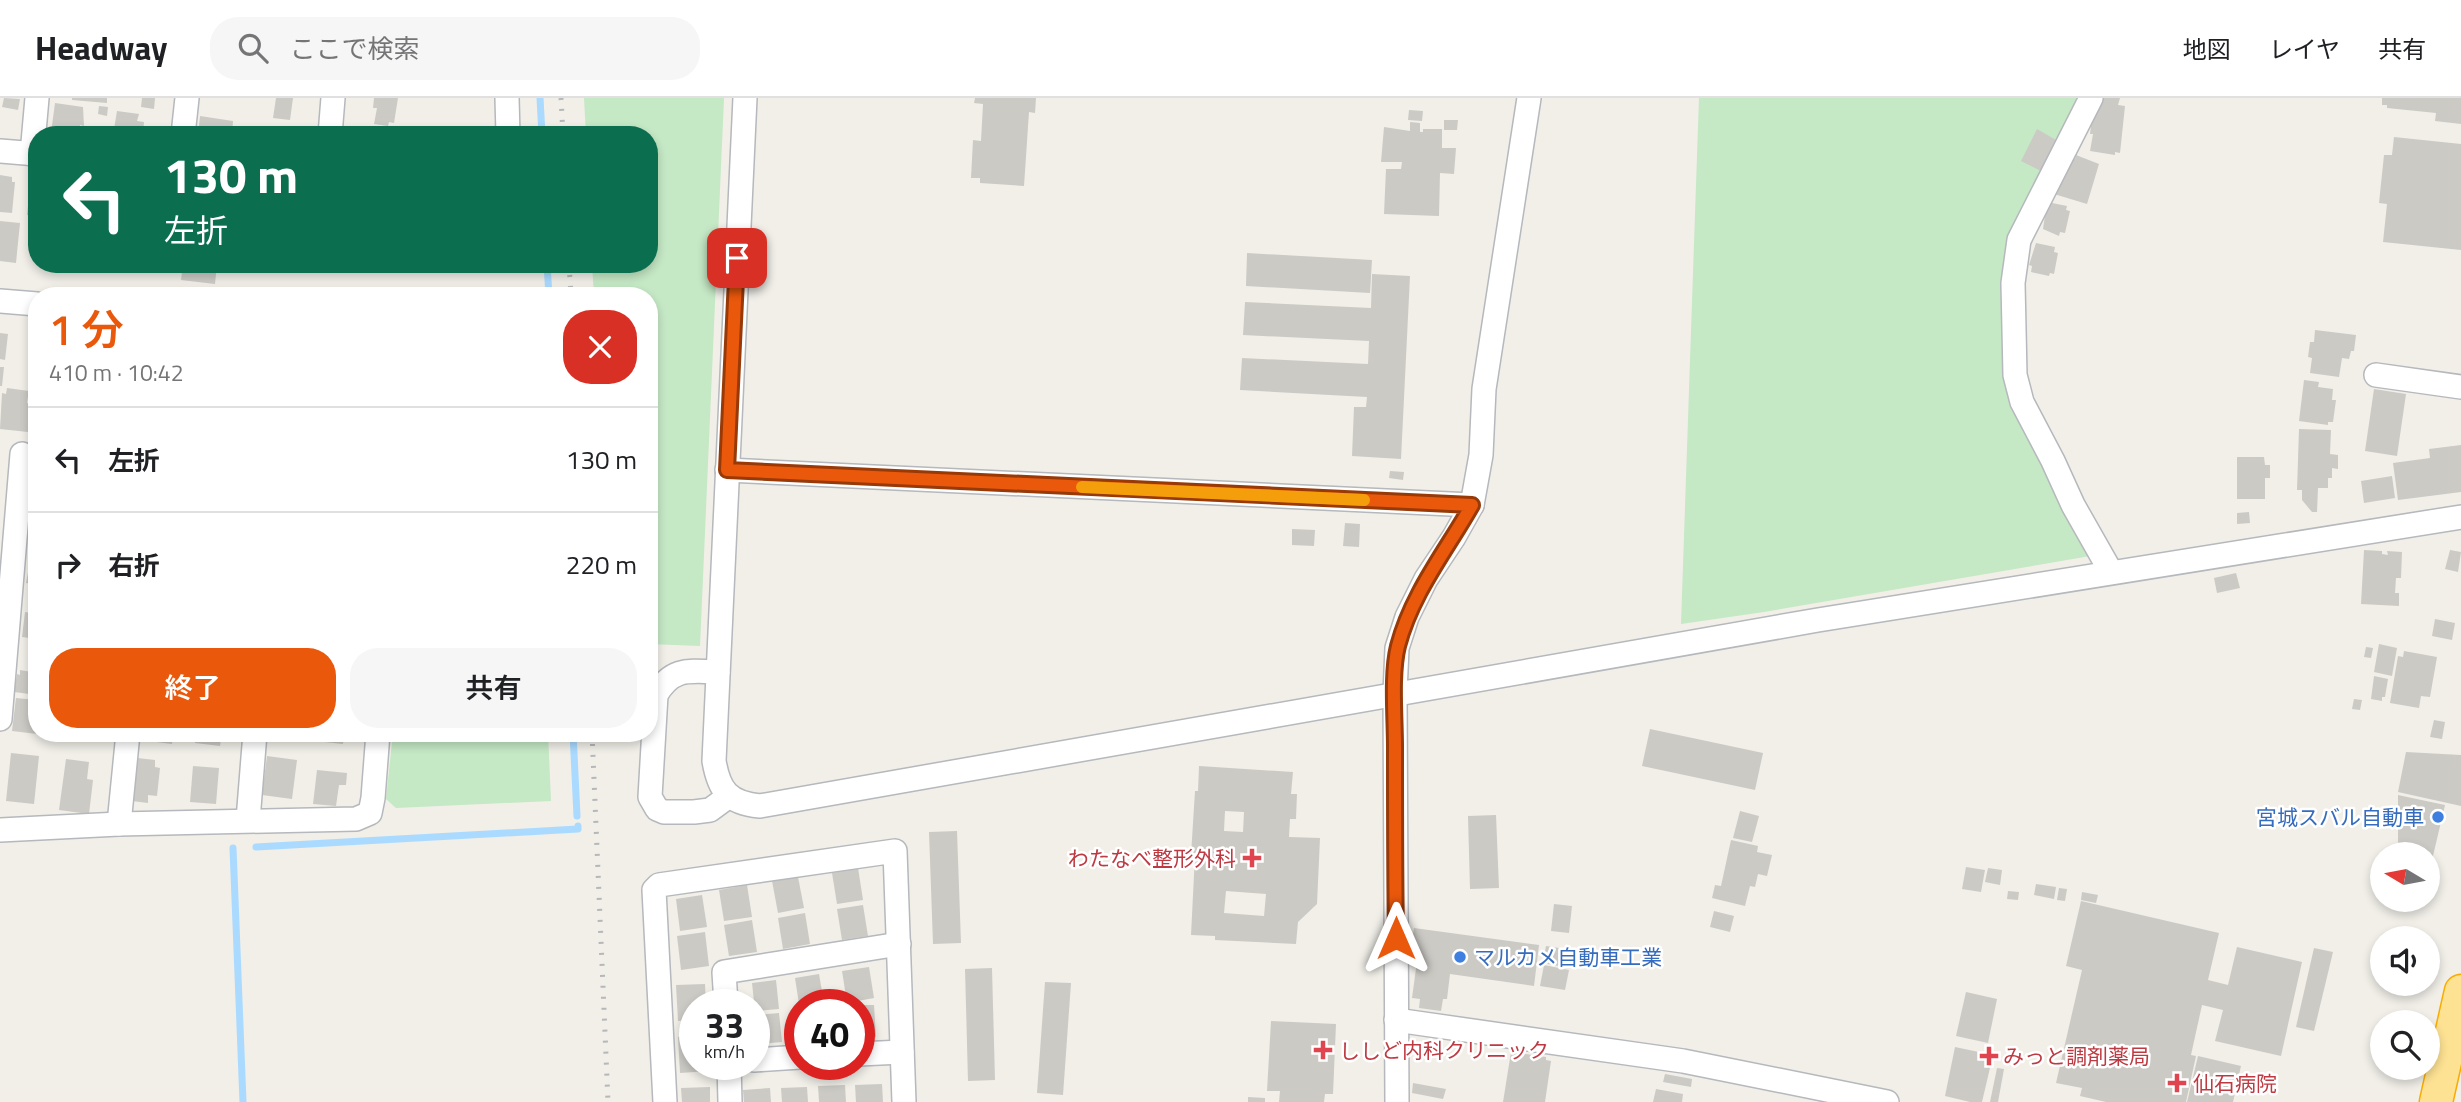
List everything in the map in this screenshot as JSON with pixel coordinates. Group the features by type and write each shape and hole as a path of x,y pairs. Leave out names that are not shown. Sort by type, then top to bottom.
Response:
{"highway":[{"path":"2435,1102 2461,994"}],"street":[{"path":"36,126 37,98"},
{"path":"184,126 187,98"},
{"path":"331,126 333,98"},
{"path":"507,98 508,126"},
{"path":"746,98 714,761 718,782 729,796 743,804 760,806 1395,693 2111,572 2461,517"},
{"path":"1397,1102 1397,648 1407,617 1426,579 1472,505 1481,455 1485,389 1529,98"},
{"path":"2091,98 2019,240 2013,283 2015,375 2022,402 2073,505 2111,572"},
{"path":"0,151 28,153"},
{"path":"0,301 28,303"},
{"path":"2376,375 2461,387"},
{"path":"0,719 20,454"},
{"path":"727,470 1472,505"},
{"path":"658,692 674,674 687,671 718,672"},
{"path":"120,824 127,742"},
{"path":"248,820 254,742"},
{"path":"0,830 356,818 370,813 377,742"},
{"path":"653,742 650,797 657,809 664,812 710,810 729,796"},
{"path":"665,1102 654,890 659,885 895,851 904,1102"},
{"path":"725,989 724,972 899,944"},
{"path":"1396,1020 1683,1061 1887,1102"},
{"path":"875,1053 902,1052"},
{"path":"729,1080 730,1102"}],"green space":[{"path":"584,98 724,98 700,646 658,644 658,287 593,287 593,273 658,273 658,126 586,126"},
{"path":"1699,98 2086,98 2012,240 2009,375 2096,555 1681,624"},
{"path":"392,742 548,742 551,801 396,808 386,799"}],"building":[{"path":"4,98 20,99 18,110 2,107"},
{"path":"107,98 107,103 72,100"},
{"path":"142,98 155,98 154,109 141,107"},
{"path":"276,98 293,98 290,120 273,118"},
{"path":"374,98 398,98 394,123 389,122 388,126 374,124 377,108 373,108"},
{"path":"975,98 1036,98 1035,113 1029,112 1024,186 980,183 980,178 971,178 973,140 981,141 983,104 974,103"},
{"path":"2100,98 2120,98 2118,105 2125,106 2120,153 2115,152 2115,155 2090,151 2093,134 2090,134 2089,116 2095,117"},
{"path":"2382,98 2461,98 2461,124 2435,121 2436,113 2387,108 2387,105 2382,105"},
{"path":"55,103 83,107 84,126 52,126"},
{"path":"99,106 108,107 107,116 98,114"},
{"path":"1409,110 1423,111 1422,121 1408,120"},
{"path":"117,111 139,114 137,121 144,122 144,126 114,126"},
{"path":"200,116 233,121 233,126 199,126"},
{"path":"1444,120 1458,120 1457,130 1444,130"},
{"path":"1410,122 1420,123 1420,132 1423,132 1423,129 1442,129 1442,148 1456,148 1454,174 1440,173 1439,216 1384,214 1386,169 1401,169 1402,162 1381,162 1384,127 1410,131"},
{"path":"2037,129 2056,140 2041,171 2021,161"},
{"path":"2394,137 2461,144 2461,250 2383,242 2387,204 2379,203 2384,155 2392,155"},
{"path":"2076,155 2099,164 2087,204 2054,194 2069,157 2075,159"},
{"path":"0,175 12,177 12,182 15,182 12,213 0,212"},
{"path":"2047,202 2067,206 2066,210 2070,211 2065,233 2060,232 2059,236 2043,229"},
{"path":"0,221 20,223 16,263 0,261"},
{"path":"2036,243 2055,247 2054,252 2058,253 2054,274 2050,273 2049,276 2031,272 2032,266 2029,265"},
{"path":"1247,253 1372,260 1370,293 1246,286"},
{"path":"182,273 216,273 215,284 181,280"},
{"path":"1372,274 1410,276 1401,459 1352,456 1354,407 1366,407 1367,397 1240,390 1242,358 1368,364 1369,341 1243,335 1245,302 1371,308"},
{"path":"2315,330 2356,335 2354,351 2351,351 2349,359 2342,358 2339,377 2310,373 2312,358 2308,357"},
{"path":"0,333 8,334 5,360 0,359"},
{"path":"0,367 4,367 2,386 0,386"},
{"path":"2304,380 2319,382 2318,387 2333,389 2332,400 2336,400 2333,422 2328,422 2328,425 2299,421"},
{"path":"7,388 28,391 28,432 0,429 2,393 6,394"},
{"path":"2374,389 2406,394 2397,456 2365,451"},
{"path":"2299,429 2331,430 2330,454 2338,455 2338,469 2332,468 2328,488 2318,488 2317,512 2312,512 2302,500 2302,490 2297,490"},
{"path":"2461,445 2461,492 2398,500 2393,463 2430,458 2429,449"},
{"path":"2237,457 2264,457 2265,465 2270,465 2270,478 2265,478 2265,499 2237,499"},
{"path":"1390,471 1404,472 1403,480 1389,478"},
{"path":"2392,476 2395,498 2364,503 2361,481"},
{"path":"2249,512 2250,523 2237,524 2237,513"},
{"path":"1345,523 1360,524 1359,547 1343,546"},
{"path":"1292,529 1315,530 1314,546 1292,545"},
{"path":"2364,550 2382,551 2382,554 2388,555 2387,551 2402,552 2401,578 2396,578 2395,593 2399,593 2399,606 2361,604"},
{"path":"2450,550 2461,552 2458,572 2445,569"},
{"path":"2236,573 2240,588 2217,593 2214,578"},
{"path":"25,612 28,612 28,638 22,637"},
{"path":"2435,619 2455,623 2452,640 2432,636"},
{"path":"2379,644 2397,648 2392,676 2374,672"},
{"path":"2366,647 2373,648 2371,658 2364,657"},
{"path":"2404,651 2437,657 2430,697 2421,696 2419,708 2390,703 2398,656 2403,657"},
{"path":"20,670 28,671 28,694 14,692"},
{"path":"2374,676 2388,679 2382,701 2371,699"},
{"path":"16,698 28,699 28,733 12,731"},
{"path":"2354,699 2362,700 2360,710 2352,709"},
{"path":"2434,720 2445,722 2442,739 2430,737"},
{"path":"1650,729 1763,753 1755,790 1642,766"},
{"path":"195,742 221,742 220,746"},
{"path":"2406,752 2461,755 2461,806 2398,792"},
{"path":"11,753 39,756 34,804 6,801"},
{"path":"267,756 297,760 292,799 262,795"},
{"path":"137,758 155,760 155,767 160,768 157,796 148,795 148,803 132,801"},
{"path":"66,759 89,762 87,779 93,780 89,814 59,810"},
{"path":"193,766 219,768 216,804 190,802"},
{"path":"1199,766 1293,772 1291,794 1297,794 1296,819 1290,819 1289,837 1320,838 1317,904 1298,922 1296,944 1215,940 1215,936 1191,935 1195,855 1191,855 1195,791 1198,791","holes":["1225,811 1244,812 1243,832 1224,831","1226,891 1266,894 1264,916 1224,913"]},
{"path":"317,770 347,773 346,785 339,785 336,806 313,804"},
{"path":"2398,795 2445,805 2436,842 2398,842"},
{"path":"1740,811 1759,816 1752,842 1733,838"},
{"path":"1496,815 1499,888 1470,889 1468,816"},
{"path":"957,831 961,943 933,944 929,832"},
{"path":"1731,840 1758,846 1757,852 1772,855 1767,876 1758,874 1755,887 1750,886 1745,906 1712,898 1715,885 1721,886"},
{"path":"1966,867 1985,870 1981,892 1962,889"},
{"path":"858,868 863,900 837,904 832,873"},
{"path":"1988,868 2002,870 2000,885 1985,882"},
{"path":"798,877 804,908 778,913 772,881"},
{"path":"2036,884 2056,887 2054,899 2034,895"},
{"path":"747,885 752,917 724,921 719,890"},
{"path":"2059,888 2067,889 2065,901 2057,900"},
{"path":"2008,891 2019,892 2018,900 2007,899"},
{"path":"2082,892 2098,895 2096,903 2081,900"},
{"path":"702,895 707,927 680,931 676,899"},
{"path":"2081,901 2219,933 2208,980 2228,985 2237,947 2302,962 2281,1056 2215,1041 2223,1010 2202,1005 2191,1055 2196,1056 2186,1102 2106,1102 2080,1096 2082,1088 2056,1083 2082,970 2066,966"},
{"path":"1554,904 1572,906 1569,933 1551,931"},
{"path":"863,905 868,936 842,940 837,909"},
{"path":"1714,911 1734,916 1730,932 1710,927"},
{"path":"805,913 810,944 783,949 778,918"},
{"path":"752,920 757,952 729,956 724,925"},
{"path":"1414,928 1539,945 1534,986 1450,974 1447,999 1443,999 1441,1011 1419,1008 1420,999 1412,998 1417,961 1409,960"},
{"path":"705,932 709,966 681,970 677,936"},
{"path":"1546,946 1572,950 1569,968 1543,963"},
{"path":"2314,948 2333,952 2314,1031 2296,1027"},
{"path":"1544,965 1569,970 1565,990 1540,986"},
{"path":"869,967 873,989 845,989 842,971"},
{"path":"992,968 995,1080 968,1081 965,969"},
{"path":"819,974 822,989 797,989 795,978"},
{"path":"776,980 779,1009 770,1010 770,989 753,989 752,983"},
{"path":"1045,982 1071,983 1063,1095 1037,1093"},
{"path":"705,984 705,989 679,989 679,1021 678,1021 676,985"},
{"path":"1966,992 1997,999 1988,1043 1956,1036"},
{"path":"779,1013 782,1042 770,1043 770,1014"},
{"path":"1271,1021 1336,1024 1333,1094 1325,1094 1324,1102 1279,1102 1280,1091 1267,1091"},
{"path":"1955,1047 1993,1055 1982,1102 1945,1096"},
{"path":"1511,1052 1546,1057 1546,1060 1551,1061 1545,1102 1503,1102"},
{"path":"2198,1056 2241,1066 2233,1102 2187,1102"},
{"path":"1997,1068 2004,1069 1998,1102 1990,1102"},
{"path":"1665,1074 1692,1079 1691,1087 1663,1082"},
{"path":"1413,1083 1446,1089 1443,1099 1412,1093"},
{"path":"882,1084 883,1102 856,1102 855,1085"},
{"path":"845,1085 846,1102 819,1102 818,1086"},
{"path":"710,1087 710,1102 682,1102 681,1088"},
{"path":"807,1087 808,1102 782,1102 781,1088"},
{"path":"770,1088 771,1102 744,1102 743,1090"},
{"path":"1656,1089 1683,1094 1682,1102 1653,1102"},
{"path":"1248,1097 1265,1098 1265,1102 1248,1102"}],"waterway":[{"path":"540,98 542,126"},
{"path":"548,273 548,287"},
{"path":"573,742 577,816"},
{"path":"256,847 578,829 578,826"},
{"path":"233,848 243,1102"}],"railway":[{"path":"561,98 563,126"},
{"path":"570,273 570,287"},
{"path":"592,742 608,1102"}],"slow traffic":[{"path":"1082,487 1364,500"}],"place":[{"name":"宮城スバル自動車","path":"2438,817"},
{"name":"わたなべ整形外科","path":"1252,858"},
{"name":"マルカメ自動車工業","path":"1460,957"},
{"name":"ししど内科クリニック","path":"1323,1050"},
{"name":"みっと調剤薬局","path":"1989,1056"},
{"name":"仙石病院","path":"2177,1083"}],"route":[{"path":"737,258 727,470 1472,505 1426,579 1407,617 1397,648 1396,938"}]}
